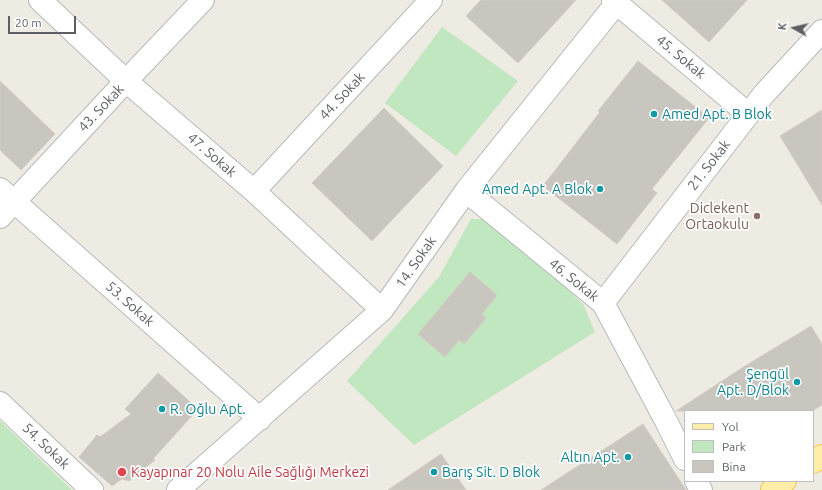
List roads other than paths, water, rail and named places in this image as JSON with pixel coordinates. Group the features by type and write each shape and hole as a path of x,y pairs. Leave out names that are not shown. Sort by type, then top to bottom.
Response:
{"main road":[{"path":"772,490 784,482"}],"street":[{"name":"47. Sokak","path":"40,0 126,81 254,191 382,310"},
{"name":"43. Sokak","path":"5,202 126,81 203,0"},
{"name":"44. Sokak","path":"254,191 431,0"},
{"name":"45. Sokak","path":"616,1 748,114"},
{"name":"14. Sokak","path":"178,490 382,310 466,191 616,1"},
{"name":"21. Sokak","path":"603,303 764,94 822,31"},
{"name":"46. Sokak","path":"466,191 603,303 684,456"},
{"name":"53. Sokak","path":"5,202 260,419"},
{"name":"54. Sokak","path":"0,403 92,490"}],"place":[{"name":"Amed Apt. B Blok","path":"654,114"},
{"name":"Amed Apt. A Blok","path":"600,189"},
{"name":"Diclekent Ortaokulu","path":"757,216"},
{"name":"Şengül Apt. D/Blok","path":"797,382"},
{"name":"R. Oğlu Apt.","path":"162,409"},
{"name":"Altın Apt.","path":"628,457"},
{"name":"Kayapınar 20 Nolu Aile Sağlığı Merkezi","path":"122,472"},
{"name":"Barış Sit. D Blok","path":"434,472"}]}
